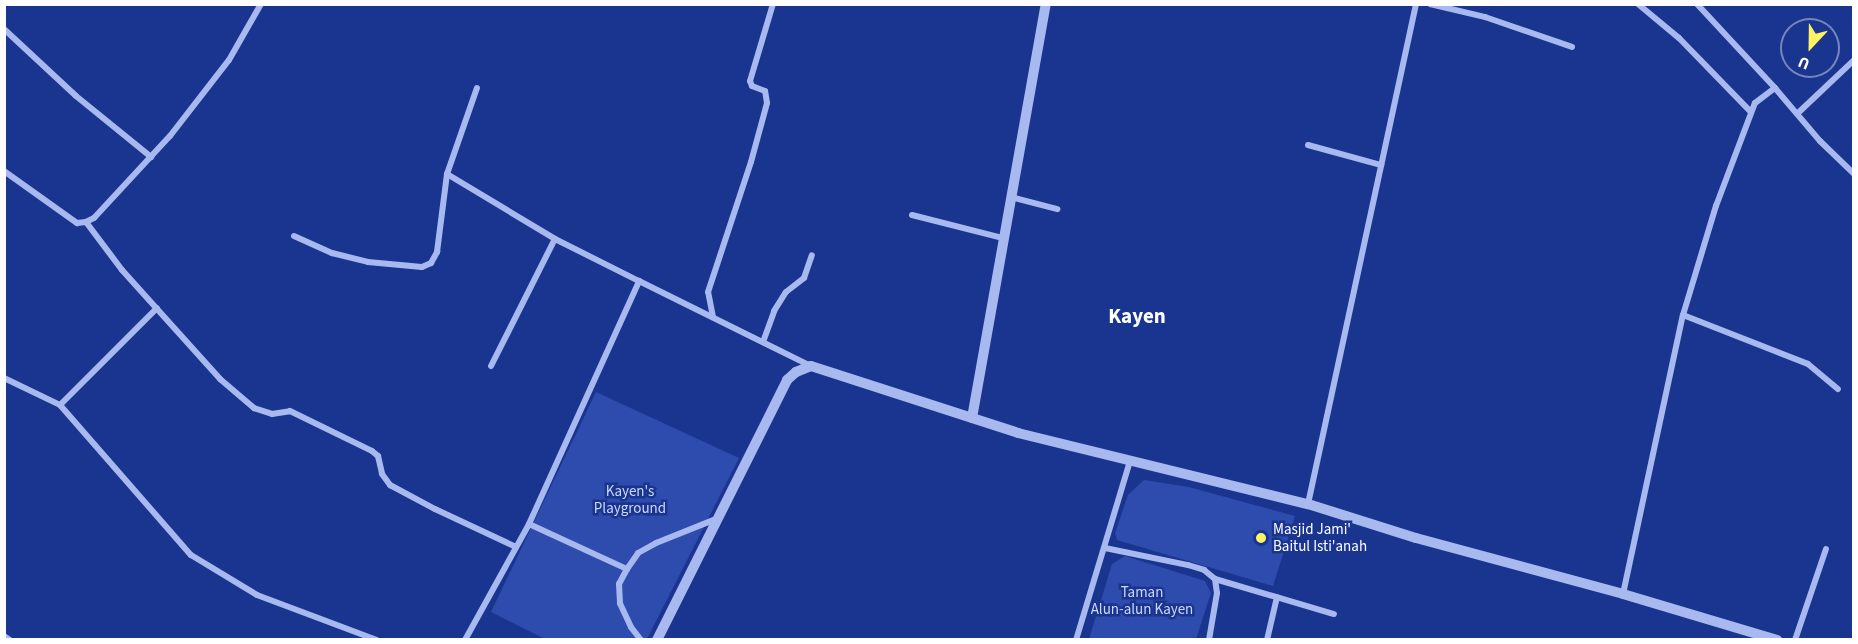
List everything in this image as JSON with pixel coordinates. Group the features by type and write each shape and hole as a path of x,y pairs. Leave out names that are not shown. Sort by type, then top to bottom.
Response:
{"street":[{"path":"4,171 77,223 94,218 151,157 229,60 261,4"},
{"path":"713,317 708,292 751,162 767,103 765,92 752,86 750,81 773,4"},
{"path":"972,418 1046,4"},
{"path":"1308,504 1416,4"},
{"path":"1431,4 1485,16 1572,47"},
{"path":"1638,4 1679,38 1751,112"},
{"path":"1697,4 1798,113 1820,141 1854,174"},
{"path":"4,29 76,96 151,157"},
{"path":"1798,113 1854,60"},
{"path":"294,236 333,253 368,262 423,267 431,263 437,252 447,174 477,88"},
{"path":"1623,594 1683,315 1716,206 1751,112 1755,103 1775,88"},
{"path":"1308,145 1381,165"},
{"path":"447,174 555,239 811,366 1018,432 1308,504 1416,538 1623,594 1777,639"},
{"path":"1010,197 1057,209"},
{"path":"912,215 1004,238"},
{"path":"86,222 122,270 220,379 254,408 272,414 291,411 372,451 378,456 382,474 390,485 516,547"},
{"path":"491,366 555,239"},
{"path":"763,342 774,311 786,292 804,278 812,255"},
{"path":"465,639 529,524 639,281"},
{"path":"60,405 157,308"},
{"path":"1683,315 1808,364 1839,389"},
{"path":"657,639 788,380 796,372 811,366"},
{"path":"4,378 60,405 191,555 280,605 377,639"},
{"path":"1076,639 1130,460"},
{"path":"641,639 631,627 620,603 619,584 627,568 638,553 647,548 717,519"},
{"path":"529,524 627,568"},
{"path":"1105,548 1188,565 1204,570 1215,579 1335,614"},
{"path":"1795,639 1826,549"},
{"path":"1209,639 1217,593 1215,579"},
{"path":"1267,639 1277,597"},
{"path":"4,636 10,639"}],"green space":[{"name":"Kayen's Playground","path":"596,392 739,458 647,639 545,639 491,612"},
{"path":"1144,480 1189,487 1295,516 1273,586 1117,540 1115,533 1128,495"},
{"name":"Taman Alun-alun Kayen","path":"1125,556 1205,581 1211,593 1196,639 1089,639 1112,564"}],"place":[{"name":"Masjid Jami' Baitul Isti'anah","path":"1261,538"}],"district":[{"name":"Kayen","path":"1137,316"}]}
